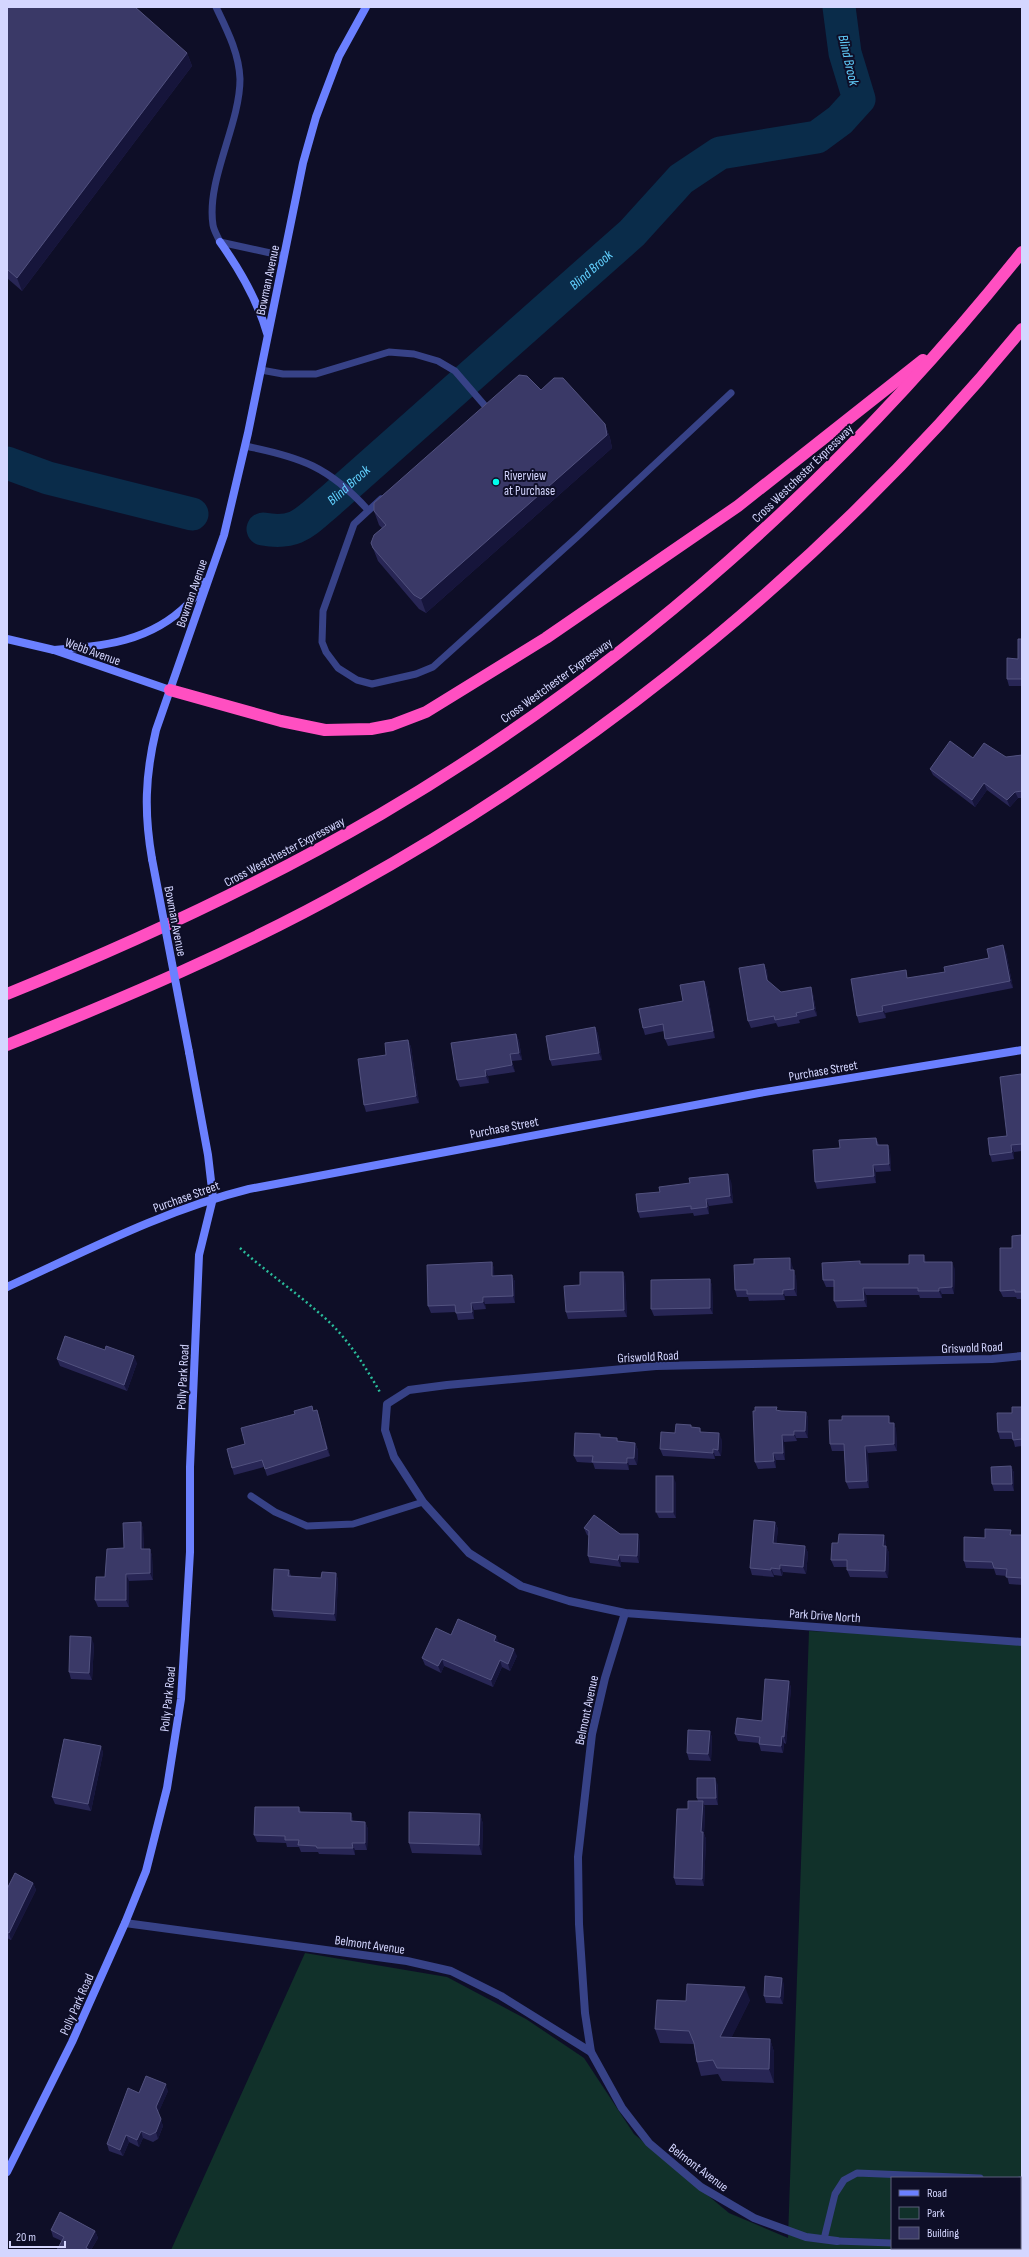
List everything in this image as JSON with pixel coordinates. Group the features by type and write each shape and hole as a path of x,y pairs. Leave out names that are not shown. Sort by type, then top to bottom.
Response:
{"highway":[{"name":"Cross Westchester Expressway","path":"7,994 139,939 266,877 383,812 526,720 659,620 761,532 859,438 950,338 1022,252"},
{"path":"7,1046 158,983 318,905 438,836 570,748 690,657 818,545 917,448 1022,329"},
{"path":"170,690 281,722 325,730 371,729 392,725 426,712 546,638 738,506 950,338"}],"street":[{"name":"Bowman Avenue","path":"213,1198 208,1155 152,859 146,816 147,775 156,730 224,535 245,446 303,163 316,117 339,56 366,7"},
{"path":"220,242 252,293 261,312 267,336"},
{"path":"54,650 108,645 134,638 161,624 188,604 210,575"},
{"name":"Webb Avenue","path":"7,639 54,650 170,690"},
{"name":"Purchase Street","path":"7,1287 166,1214 213,1198 508,1139 814,1084 1022,1050"},
{"name":"Polly Park Road","path":"7,2172 72,2042 125,1923 146,1871 167,1788 181,1699 190,1552 190,1467 199,1256 213,1198"},
{"name":"Griswold Road","path":"387,1404 409,1390 448,1385 656,1366 992,1359 1022,1356"},
{"path":"387,1404 385,1430 394,1457 423,1502 469,1553 521,1586 569,1602 625,1613"},
{"name":"Belmont Avenue","path":"625,1613 605,1678 592,1734 578,1857 579,1924 585,2013 591,2052 622,2108 649,2143 670,2162 702,2187 754,2218 806,2237 838,2241"},
{"name":"Park Drive North","path":"625,1613 1022,1642"},
{"name":"Belmont Avenue","path":"125,1923 407,1961 451,1971 501,1996 591,2052"}],"lane":[{"path":"216,7 238,57 240,80 234,117 213,197 213,226 220,242 284,256"},
{"path":"261,370 283,374 316,374 389,352 414,354 438,361 455,370 474,394 488,405 480,412"},
{"path":"386,495 354,524 323,611 322,642 326,652 338,668 357,680 372,684 416,674 433,667 577,538 731,393"},
{"path":"245,446 273,452 314,466 333,476 368,510"},
{"path":"251,1496 275,1512 307,1526 353,1524 423,1502"},
{"path":"824,2239 835,2194 844,2180 857,2173 955,2177"},
{"path":"838,2241 891,2243"},
{"path":"979,2249 993,2250"}],"path":[{"path":"240,1248 266,1272 319,1312 361,1358 387,1404"}],"green space":[{"path":"809,1631 1022,1641 1022,2250 171,2250 305,1953 447,1977 526,2019 584,2058 634,2134 729,2213 788,2238"}],"building":[{"path":"7,7 135,7 187,53 17,278 7,269"},
{"name":"Riverview at Purchase","path":"519,375 527,376 541,390 554,378 563,378 605,424 607,435 421,599 414,595 373,548 371,543 374,535 386,525 374,511 374,503"},
{"path":"1018,639 1022,639 1022,679 1007,679 1007,658 1018,659"},
{"path":"950,741 973,758 984,743 1006,757 1022,755 1022,791 1015,792 1007,800 984,783 972,800 930,769"},
{"path":"1003,945 1010,981 882,1006 883,1011 857,1016 851,979 906,970 907,978 945,972 944,967 989,958 987,949"},
{"path":"764,964 767,980 781,992 811,987 814,1009 796,1013 797,1016 775,1020 774,1016 748,1021 739,968"},
{"path":"704,981 713,1031 665,1039 663,1024 643,1028 639,1009 683,1001 680,985"},
{"path":"595,1027 599,1053 550,1060 546,1036"},
{"path":"516,1034 519,1053 510,1054 512,1065 485,1070 486,1076 457,1080 451,1043"},
{"path":"408,1040 416,1096 364,1105 358,1059 386,1055 385,1043"},
{"path":"1021,1074 1022,1144 1011,1145 1012,1152 990,1155 988,1138 1007,1136 1000,1077"},
{"path":"876,1138 877,1145 888,1145 889,1164 873,1165 874,1176 815,1182 813,1150 840,1148 839,1140"},
{"path":"728,1174 730,1196 706,1199 707,1207 691,1209 691,1206 638,1212 636,1194 660,1192 659,1187 690,1183 689,1178"},
{"path":"1022,1235 1022,1292 1015,1292 1015,1290 1000,1291 1000,1248 1012,1248 1012,1236"},
{"path":"909,1255 924,1255 924,1262 952,1262 952,1287 939,1288 939,1291 918,1291 918,1288 863,1288 864,1300 834,1301 834,1280 823,1280 822,1263 860,1261 860,1264 909,1264"},
{"path":"790,1258 790,1270 794,1270 794,1289 783,1290 783,1294 747,1294 747,1290 735,1290 734,1265 754,1264 754,1259"},
{"path":"492,1262 492,1276 512,1275 513,1296 483,1297 483,1302 471,1303 472,1312 456,1313 455,1305 428,1306 427,1265"},
{"path":"580,1272 623,1272 624,1310 566,1312 564,1286 580,1285"},
{"path":"710,1279 710,1308 651,1309 651,1280"},
{"path":"65,1336 105,1350 106,1346 134,1356 124,1385 57,1359"},
{"path":"312,1406 313,1411 317,1410 327,1449 265,1469 262,1460 232,1468 227,1449 245,1444 241,1428 295,1414 294,1411"},
{"path":"755,1407 777,1407 776,1410 781,1411 806,1412 805,1431 794,1431 794,1435 782,1435 783,1453 773,1453 774,1461 755,1462 753,1411 755,1411"},
{"path":"1012,1407 1022,1407 1022,1439 1013,1440 1012,1432 998,1432 997,1413 1012,1413"},
{"path":"842,1416 889,1416 889,1423 894,1423 894,1444 865,1446 867,1481 846,1482 844,1444 830,1444 829,1420 842,1420"},
{"path":"676,1424 691,1425 691,1427 700,1428 700,1432 719,1433 718,1450 713,1449 713,1453 660,1449 661,1432 675,1433"},
{"path":"575,1433 600,1434 600,1437 617,1438 617,1441 635,1443 634,1458 627,1458 627,1463 592,1462 593,1456 574,1456"},
{"path":"1011,1466 1012,1484 992,1484 991,1467"},
{"path":"656,1476 673,1476 673,1512 656,1512"},
{"path":"594,1515 620,1534 638,1534 637,1556 619,1555 618,1560 588,1556 589,1531 584,1528"},
{"path":"754,1520 775,1522 773,1543 805,1546 803,1567 780,1565 780,1569 771,1568 771,1570 750,1568"},
{"path":"141,1522 141,1549 150,1549 150,1573 126,1574 126,1600 95,1600 96,1577 105,1577 107,1549 124,1548 123,1523"},
{"path":"985,1529 1011,1530 1010,1535 1022,1535 1022,1578 1006,1577 1007,1569 994,1568 992,1562 964,1561 964,1537 985,1538"},
{"path":"839,1534 884,1535 883,1546 886,1546 885,1571 847,1570 847,1560 831,1560 832,1543 838,1543"},
{"path":"274,1569 289,1570 288,1576 321,1578 322,1572 336,1573 334,1614 272,1610"},
{"path":"458,1619 496,1636 494,1641 514,1649 508,1664 500,1660 491,1680 442,1659 438,1666 422,1658 436,1628 451,1635"},
{"path":"70,1636 91,1637 89,1673 69,1672"},
{"path":"765,1679 789,1681 784,1737 782,1736 781,1746 759,1744 760,1737 735,1734 737,1718 762,1721"},
{"path":"688,1730 710,1731 708,1754 687,1753"},
{"path":"64,1739 101,1746 88,1804 52,1797"},
{"path":"697,1778 715,1778 716,1798 697,1798"},
{"path":"688,1801 703,1801 701,1832 703,1832 702,1879 674,1878 677,1809 688,1809"},
{"path":"255,1807 299,1807 299,1812 351,1813 351,1821 365,1822 365,1843 352,1843 353,1848 317,1848 316,1846 298,1845 299,1840 285,1840 285,1836 254,1835"},
{"path":"409,1812 480,1814 479,1845 409,1843"},
{"path":"15,1873 33,1883 9,1933 7,1932 7,1889"},
{"path":"765,1976 782,1978 780,1997 764,1996"},
{"path":"687,1984 745,1987 720,2037 770,2039 769,2069 717,2068 713,2060 697,2062 694,2043 689,2031 655,2029 657,2000 686,2001"},
{"path":"146,2076 166,2084 156,2107 161,2119 156,2132 150,2135 141,2131 137,2140 126,2135 120,2150 107,2144 128,2088 139,2093"},
{"path":"60,2212 95,2231 86,2248 90,2250 57,2250 64,2237 51,2230"}],"waterway":[{"name":"Blind Brook","path":"263,529 284,530 293,528 307,521 632,233 681,179 720,153 817,137 840,120 859,99 845,53 839,7"},
{"name":"Blind Brook","path":"7,463 48,478 192,514"}],"place":[{"name":"Riverview at Purchase","path":"496,482"}]}
